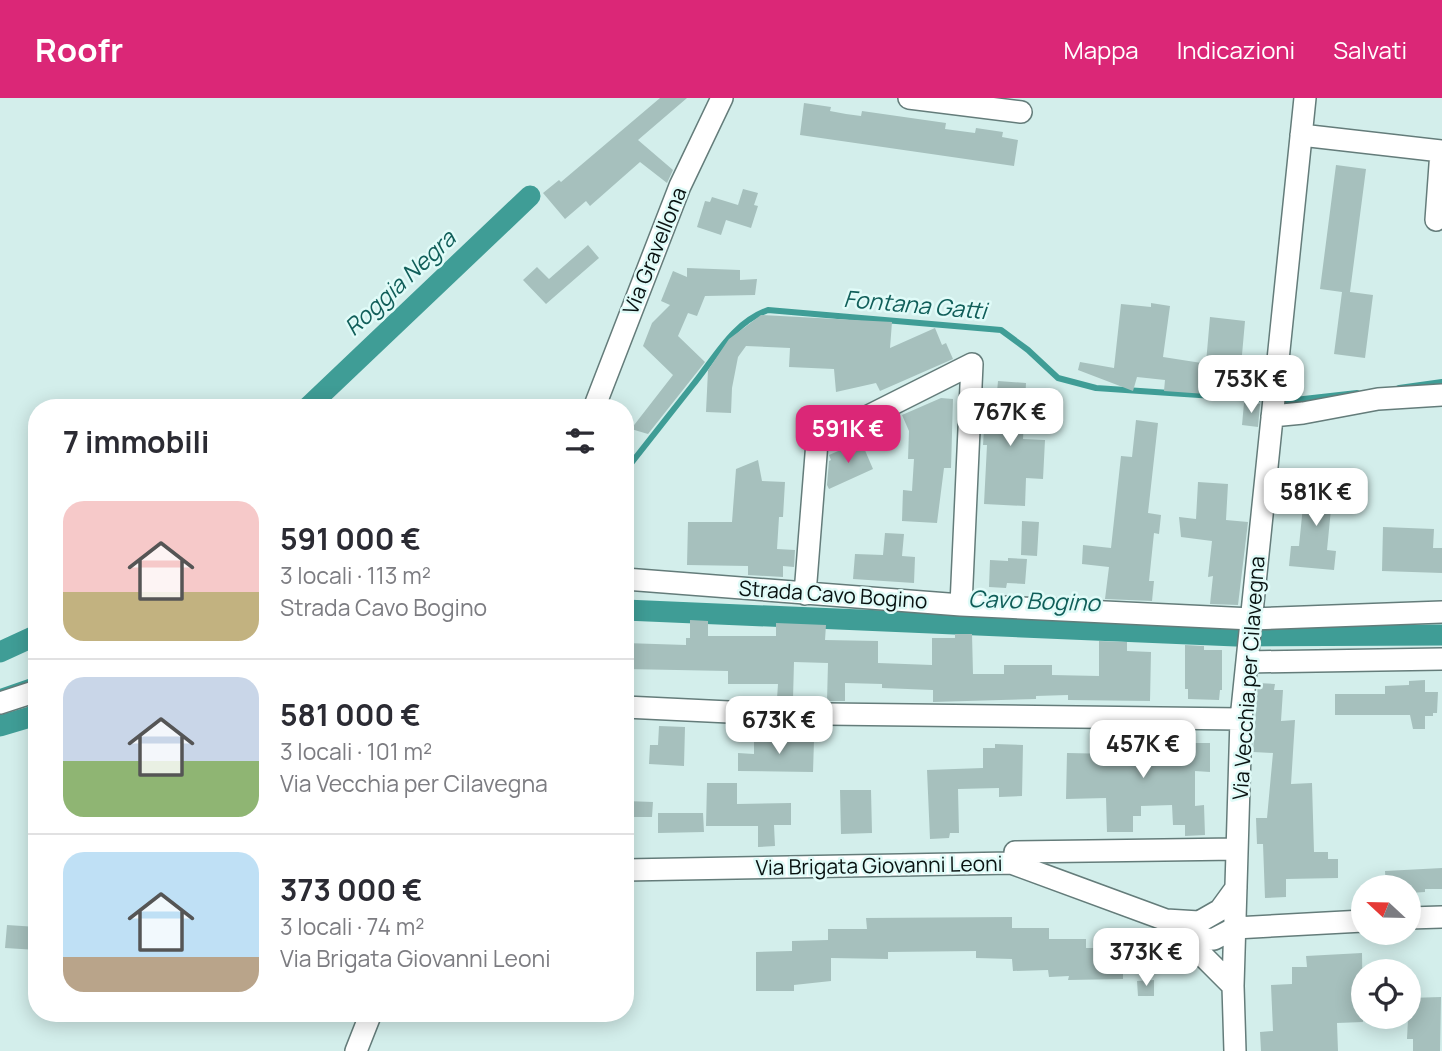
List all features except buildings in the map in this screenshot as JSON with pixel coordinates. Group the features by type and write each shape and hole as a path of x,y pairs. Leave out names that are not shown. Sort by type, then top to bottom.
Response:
{"street":[{"name":"Via Gravellona","path":"597,399 676,197 722,98"},
{"path":"909,98 1021,112"},
{"name":"Via Vecchia per Cilavegna","path":"1235,1051 1233,986 1241,719 1305,98"},
{"path":"1301,135 1441,151 1437,220"},
{"path":"805,594 817,442 972,364 961,605"},
{"path":"1272,416 1378,399 1442,395"},
{"name":"Strada Cavo Bogino","path":"634,580 961,605 1252,620 1442,612"},
{"path":"1247,661 1442,659"},
{"path":"0,703 28,694"},
{"path":"634,707 750,713 1241,719"},
{"path":"1015,852 1237,849"},
{"name":"Via Brigata Giovanni Leoni","path":"634,870 1011,863 1166,920"},
{"path":"1166,920 1199,922 1220,910 1236,888"},
{"path":"1421,918 1442,917"},
{"path":"1166,920 1233,986"},
{"path":"1187,940 1214,939 1235,928 1351,922"},
{"path":"356,1051 367,1022"}],"waterway":[{"name":"Roggia Negra","path":"316,399 530,196"},
{"name":"Fontana Gatti","path":"634,459 725,342 744,323 768,310 1001,330 1058,378 1096,388 1258,399"},
{"name":"Fontana Gatti","path":"1399,388 1442,382"},
{"name":"Fontana Gatti","path":"1286,401 1357,393"},
{"name":"Cavo Bogino","path":"634,610 1236,636 1442,635"},
{"name":"Roggia Negra","path":"0,652 28,639"},
{"name":"Fontana Gatti","path":"0,692 28,682"},
{"name":"Cavo Bogino","path":"0,726 28,718"}]}
